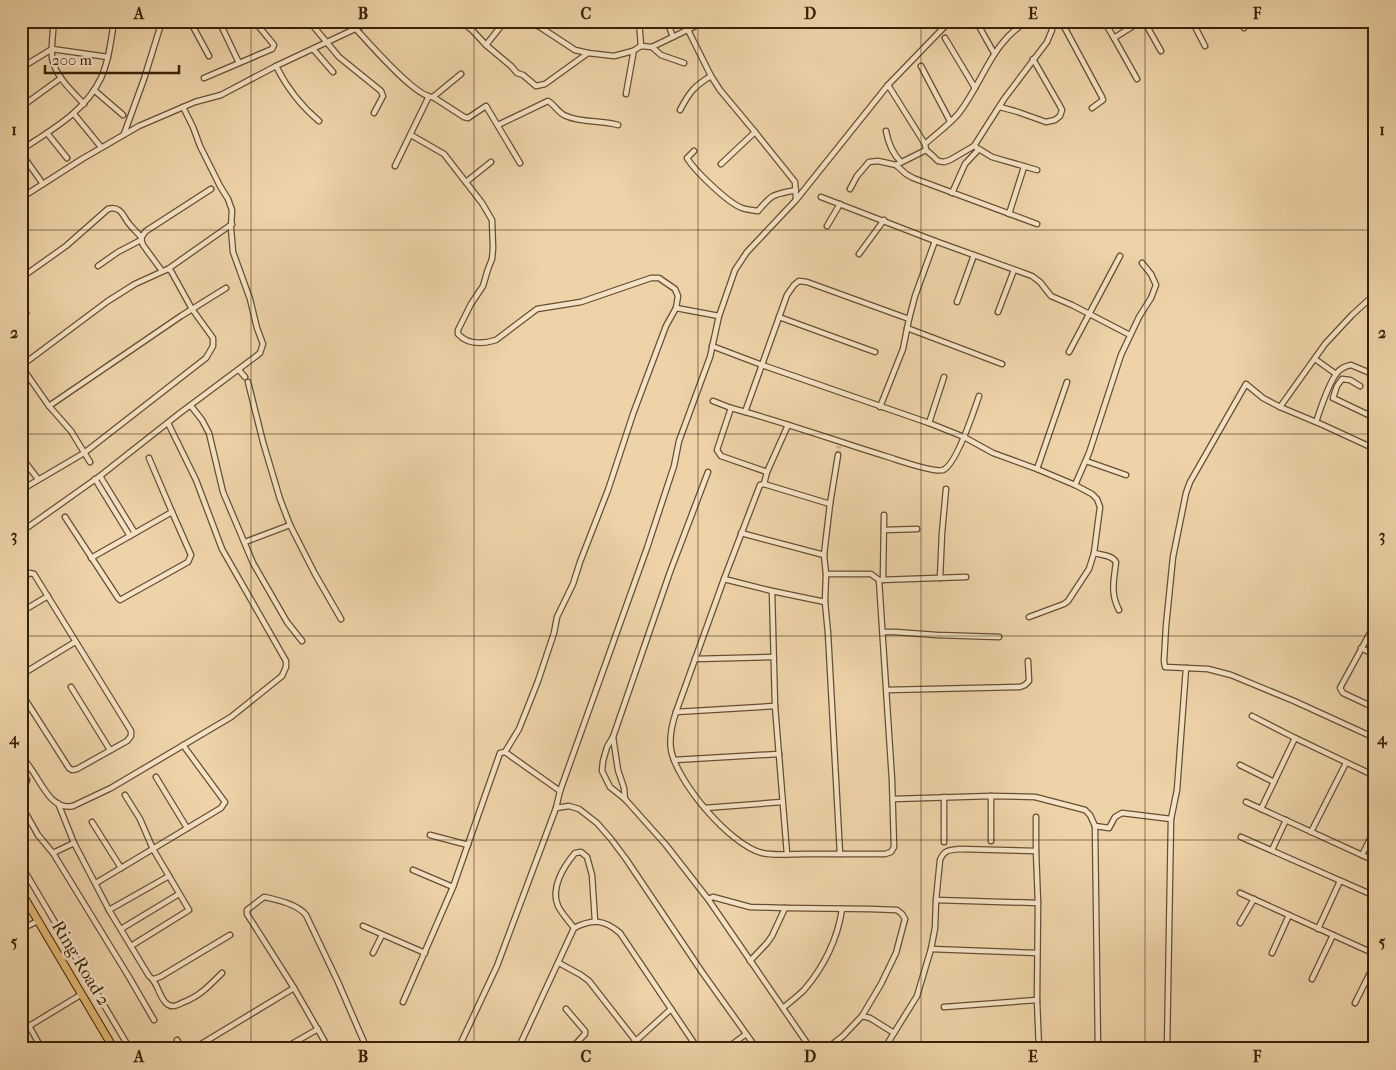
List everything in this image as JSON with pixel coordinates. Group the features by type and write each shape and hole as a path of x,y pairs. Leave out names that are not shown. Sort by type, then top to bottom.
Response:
{"main road":[{"name":"Ring Road 2","path":"21,892 114,1049"}],"street":[{"path":"54,21 52,59 61,78 84,104"},
{"path":"43,184 21,152 74,114 94,90 108,57 114,21"},
{"path":"124,134 162,21"},
{"path":"190,21 210,56"},
{"path":"219,21 239,63"},
{"path":"309,21 350,67 381,91 382,96 374,113"},
{"path":"460,21 511,66 517,74 523,75 536,86 545,84 588,53"},
{"path":"486,45 505,21"},
{"path":"527,21 540,27 575,50 614,56 632,51 641,46 652,47 706,21"},
{"path":"638,21 641,46"},
{"path":"667,21 673,37"},
{"path":"458,1049 497,966 556,808 560,790 647,548 674,466 679,441 710,357 719,316 730,280 747,252 796,200 888,85 950,21"},
{"path":"976,21 994,54"},
{"path":"926,144 961,111 994,54 1017,24 1028,21"},
{"path":"888,85 926,144 926,150 938,161 950,160 974,146 1050,36 1052,30 1050,21"},
{"path":"1061,21 1102,97 1102,102 1092,108"},
{"path":"1104,21 1137,79"},
{"path":"1114,38 1142,21 1161,51"},
{"path":"1192,21 1205,46"},
{"path":"1240,21 1244,28"},
{"path":"204,78 272,49 274,45 255,22"},
{"path":"21,198 124,134 183,107 221,95 276,66 369,22"},
{"path":"356,29 394,70 412,86 431,98 468,118 486,106 520,163"},
{"path":"688,30 720,90 795,182 796,200"},
{"path":"945,38 975,88"},
{"path":"652,47 661,55 684,63"},
{"path":"21,68 52,48 108,57"},
{"path":"313,48 333,72"},
{"path":"626,94 633,55 632,51"},
{"path":"1000,107 1046,122 1055,120 1060,116 1062,110 1033,59"},
{"path":"276,66 286,86 319,122"},
{"path":"921,66 950,121"},
{"path":"395,166 431,98 461,74"},
{"path":"680,110 691,91 711,76"},
{"path":"21,106 61,78"},
{"path":"94,90 123,115"},
{"path":"498,125 548,101 561,114 568,117 618,125"},
{"path":"21,532 98,478 239,370 260,353 264,344 257,328 250,299 231,246 232,210 183,107"},
{"path":"74,114 101,148"},
{"path":"886,131 887,138 899,164 906,174 1037,224"},
{"path":"721,164 755,132"},
{"path":"46,133 67,158"},
{"path":"403,1002 453,887 498,756 500,753 505,752 518,729 538,681 554,633 557,617 573,584 608,490 633,414 666,326 676,308 678,296 675,289 659,278 651,278 581,302 537,309 496,340 478,343 461,338 458,330 483,286 492,258 492,220 482,203 444,154 411,135"},
{"path":"974,146 992,157 1037,170"},
{"path":"850,189 857,176 869,162 878,161 899,164 926,150"},
{"path":"952,193 965,164 978,150"},
{"path":"694,151 687,158 695,169 735,204 743,208 758,211 766,200 773,195 796,190"},
{"path":"466,182 491,162"},
{"path":"1009,214 1024,167"},
{"path":"98,266 141,239 146,231 211,189"},
{"path":"821,197 1032,276 1040,282 1051,296 1130,335"},
{"path":"827,226 840,204"},
{"path":"21,278 66,246 108,209 112,208 121,211 162,271"},
{"path":"859,254 884,220"},
{"path":"90,462 71,431 49,406 21,366 108,301 135,284 168,269 232,224"},
{"path":"880,407 903,349 915,296 935,241"},
{"path":"958,302 974,255"},
{"path":"1069,352 1120,256"},
{"path":"1075,485 1086,461 1121,355 1156,285 1151,274 1142,263"},
{"path":"21,490 84,453 208,355 213,346 213,338 192,310 171,271 168,269"},
{"path":"998,312 1014,270"},
{"path":"745,412 787,295 799,281 807,282 909,319"},
{"path":"49,406 226,288"},
{"path":"1280,407 1325,344 1375,294"},
{"path":"676,308 719,316"},
{"path":"21,318 26,314"},
{"path":"779,317 875,352"},
{"path":"907,328 1002,364"},
{"path":"712,346 880,407 930,423 964,437 993,453 1038,468 1092,494 1100,503 1100,512 1094,554 1089,569 1068,601 1029,617"},
{"path":"1315,360 1336,374"},
{"path":"1316,422 1336,374 1351,365 1375,375"},
{"path":"239,370 246,379 280,499 290,525 315,574 341,618"},
{"path":"930,423 944,377"},
{"path":"1360,386 1350,380 1342,379 1337,386 1333,398 1375,418"},
{"path":"1038,468 1067,382"},
{"path":"1375,449 1280,407 1263,398 1246,384 1190,482 1182,509 1173,557 1164,661 1165,666 1208,669 1232,674 1375,738"},
{"path":"713,401 788,425 839,444 940,471 948,467 964,437 979,396"},
{"path":"191,406 202,420 208,433 223,492 253,562 274,602 302,641"},
{"path":"731,408 717,450 718,454 767,472"},
{"path":"21,754 48,797 68,807 73,806 111,788 232,717 276,682 285,672 286,661 222,549 196,480 168,423"},
{"path":"764,484 767,472 788,425"},
{"path":"838,455 824,555 826,574 825,602 840,854"},
{"path":"21,457 38,479"},
{"path":"66,517 90,558 118,598 122,599 190,560 191,555 149,458"},
{"path":"1086,461 1126,475"},
{"path":"708,472 670,572 613,737 607,746 602,771 610,787 625,799 666,845 708,899 810,1049"},
{"path":"98,478 135,533"},
{"path":"98,478 130,536"},
{"path":"830,504 760,484 695,659 672,728 670,748 680,774 705,808 734,838 747,848 763,853 885,854 891,852 894,847 881,580 884,515"},
{"path":"940,578 946,489"},
{"path":"90,558 172,512"},
{"path":"245,542 290,525"},
{"path":"884,530 917,530"},
{"path":"741,533 824,555"},
{"path":"1094,554 1111,557 1116,562 1113,593 1120,610"},
{"path":"21,579 30,573 34,574 131,731 131,736 127,741 72,770 21,693"},
{"path":"826,574 871,574 881,580 966,577"},
{"path":"724,579 772,592 825,602"},
{"path":"772,592 775,706 787,854"},
{"path":"21,612 48,596"},
{"path":"1375,624 1340,684 1340,690 1375,708"},
{"path":"883,632 999,637"},
{"path":"21,675 75,642"},
{"path":"1361,648 1375,655"},
{"path":"695,659 773,657"},
{"path":"886,690 1020,687 1029,681 1028,661"},
{"path":"1167,1049 1171,819 1178,790 1186,668"},
{"path":"71,687 110,750"},
{"path":"676,712 775,706"},
{"path":"1252,716 1375,776"},
{"path":"613,737 625,799"},
{"path":"1261,809 1295,738"},
{"path":"96,883 221,808 225,802 183,745"},
{"path":"505,752 560,790"},
{"path":"674,760 779,754"},
{"path":"1311,832 1346,763"},
{"path":"1240,765 1274,782"},
{"path":"21,771 27,780 21,787"},
{"path":"156,777 187,828"},
{"path":"125,795 140,819 153,849 189,910 131,946"},
{"path":"893,799 991,796 1035,797 1076,807 1085,810 1090,815 1095,826 1098,1049"},
{"path":"991,796 991,841"},
{"path":"944,797 944,842"},
{"path":"705,808 782,802"},
{"path":"1246,802 1375,861"},
{"path":"58,803 74,843 109,910 149,976 154,979 165,1002 170,1006 175,1006 190,1000 203,992 222,973"},
{"path":"21,805 38,835 53,853 154,1020"},
{"path":"556,808 569,806 579,809 597,823 626,859 719,998 756,1049"},
{"path":"1095,826 1109,828 1115,817 1122,813 1171,819"},
{"path":"1036,817 1039,1049"},
{"path":"1272,850 1286,820"},
{"path":"92,822 121,868"},
{"path":"1362,855 1375,829"},
{"path":"430,835 468,845"},
{"path":"1241,837 1375,896"},
{"path":"53,853 74,843"},
{"path":"884,1049 917,996 931,949 935,928 940,860 943,854 949,850 1036,851"},
{"path":"574,928 558,907 556,890 568,861 575,853 581,852 587,856 592,875 596,920"},
{"path":"21,865 130,1049"},
{"path":"413,870 453,887"},
{"path":"109,910 169,876"},
{"path":"1318,929 1340,880"},
{"path":"1240,893 1375,954"},
{"path":"121,929 179,894"},
{"path":"329,1049 294,988 247,914 247,910 264,897 300,909 306,915 338,982 366,1049"},
{"path":"708,899 713,897 750,907 897,910 902,914 905,919 896,953 881,984 862,1016 843,1036 826,1049"},
{"path":"1240,923 1254,899"},
{"path":"936,900 1038,902"},
{"path":"750,961 768,943 785,908"},
{"path":"783,1008 811,982 822,965 837,933 842,909"},
{"path":"1272,953 1289,915"},
{"path":"518,1049 574,928 596,920 620,932 698,1049"},
{"path":"21,929 38,921"},
{"path":"363,926 425,954"},
{"path":"373,953 382,934"},
{"path":"154,979 230,935"},
{"path":"1312,979 1333,935"},
{"path":"931,949 1037,953"},
{"path":"559,963 589,981 635,1040"},
{"path":"1356,1003 1375,963"},
{"path":"193,1049 294,988"},
{"path":"21,1031 82,994"},
{"path":"944,1007 1038,1000"},
{"path":"627,1049 671,1008"},
{"path":"566,1009 585,1032 572,1049"},
{"path":"862,1016 870,1018 894,1033"},
{"path":"29,1026 42,1049"},
{"path":"283,1049 318,1029"},
{"path":"726,1049 746,1034"},
{"path":"177,1040 182,1049"}],"tunnel":[{"path":"838,455 839,446"}]}
